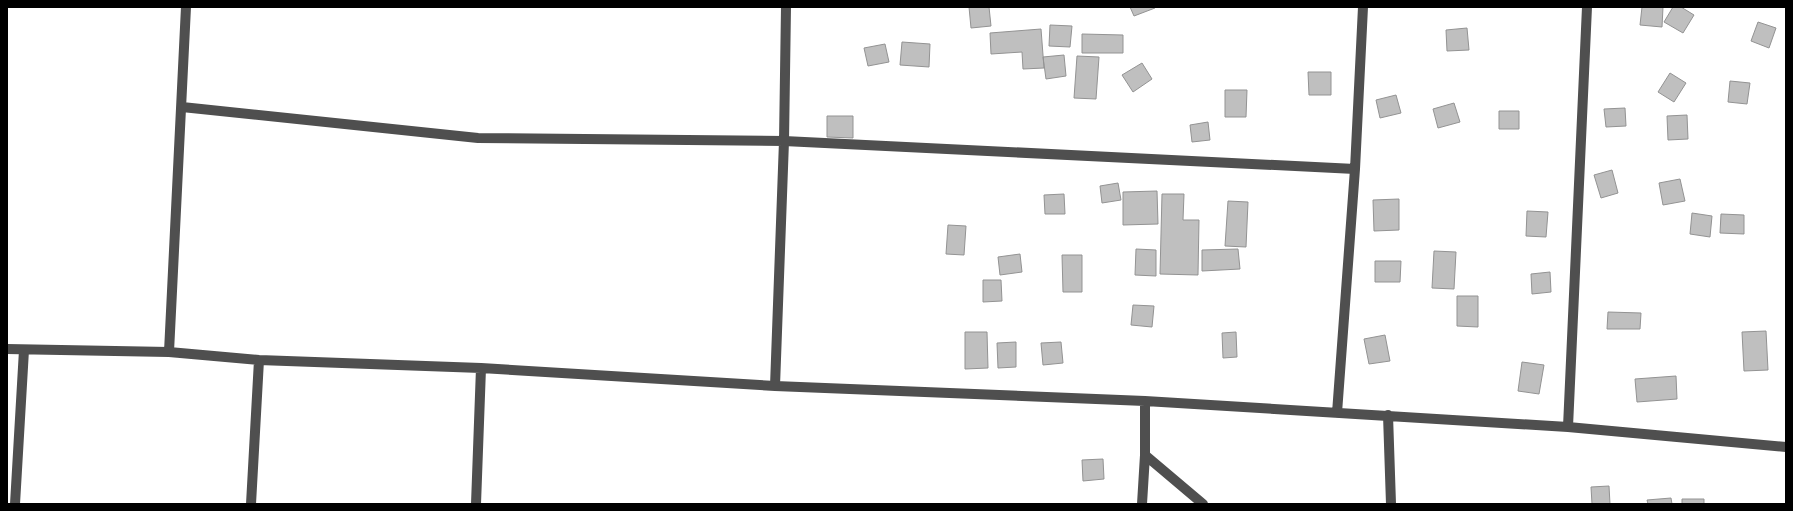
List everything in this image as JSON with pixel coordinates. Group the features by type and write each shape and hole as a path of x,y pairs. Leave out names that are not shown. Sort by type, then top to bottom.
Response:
{"street":[{"path":"169,352 186,7"},
{"path":"775,386 784,141 786,7"},
{"path":"1337,413 1355,169 1363,7"},
{"path":"1568,427 1587,7"},
{"path":"182,108 478,138 784,141 1355,169"},
{"path":"7,349 169,352 259,360 481,368 775,386 1145,401 1568,427 1786,447"},
{"path":"15,504 24,350"},
{"path":"251,504 259,360"},
{"path":"476,504 481,368"},
{"path":"1142,504 1145,455 1145,401"},
{"path":"1388,415 1392,504"},
{"path":"1145,455 1203,504"}],"building":[{"path":"969,7 989,7 991,26 971,28"},
{"path":"1130,7 1155,7 1155,8 1134,16"},
{"path":"1642,7 1663,7 1662,27 1640,25"},
{"path":"1673,7 1681,7 1694,15 1683,33 1664,22"},
{"path":"1758,22 1776,28 1769,48 1751,41"},
{"path":"1050,25 1072,26 1070,47 1049,46"},
{"path":"1467,28 1469,50 1447,51 1446,30"},
{"path":"1041,29 1044,68 1023,69 1022,52 991,54 990,33"},
{"path":"1082,34 1123,35 1123,53 1082,53"},
{"path":"902,42 930,44 929,67 900,65"},
{"path":"885,44 889,62 868,66 864,48"},
{"path":"1064,55 1066,76 1046,79 1043,57"},
{"path":"1077,56 1099,57 1096,99 1074,98"},
{"path":"1142,63 1152,79 1133,92 1122,75"},
{"path":"1308,72 1331,72 1331,95 1309,95"},
{"path":"1670,73 1686,83 1674,102 1658,92"},
{"path":"1730,81 1750,83 1747,104 1728,102"},
{"path":"1225,90 1247,90 1246,117 1225,117"},
{"path":"1396,95 1401,113 1380,118 1376,100"},
{"path":"1454,103 1460,122 1438,128 1433,109"},
{"path":"1625,108 1626,126 1606,127 1604,109"},
{"path":"1499,111 1519,111 1519,129 1499,129"},
{"path":"1687,115 1688,139 1668,140 1667,116"},
{"path":"827,116 853,116 853,138 827,137"},
{"path":"1208,122 1210,140 1192,142 1190,125"},
{"path":"1612,170 1618,193 1601,198 1594,175"},
{"path":"1680,179 1685,201 1663,205 1659,183"},
{"path":"1118,183 1121,200 1102,203 1100,186"},
{"path":"1157,191 1158,224 1123,225 1123,192"},
{"path":"1064,194 1065,214 1045,214 1044,195"},
{"path":"1162,194 1184,194 1183,220 1199,220 1198,275 1160,274"},
{"path":"1399,199 1399,230 1374,231 1373,200"},
{"path":"1228,201 1248,202 1246,247 1225,246"},
{"path":"1527,211 1548,212 1546,237 1526,236"},
{"path":"1692,213 1712,216 1710,237 1690,234"},
{"path":"1721,214 1744,215 1744,234 1720,233"},
{"path":"948,225 966,226 964,255 946,254"},
{"path":"1136,249 1156,250 1156,276 1135,275"},
{"path":"1238,249 1240,269 1202,271 1202,250"},
{"path":"1434,251 1456,252 1454,289 1432,288"},
{"path":"1020,254 1022,272 1000,275 998,257"},
{"path":"1062,255 1082,255 1082,292 1063,292"},
{"path":"1375,261 1401,261 1400,282 1375,282"},
{"path":"1550,272 1551,292 1532,294 1531,274"},
{"path":"983,280 1001,280 1002,301 983,302"},
{"path":"1457,296 1478,296 1478,327 1457,326"},
{"path":"1133,305 1154,306 1152,327 1131,325"},
{"path":"1608,312 1641,313 1640,329 1607,329"},
{"path":"1766,331 1768,370 1744,371 1742,332"},
{"path":"965,332 987,332 988,368 965,369"},
{"path":"1236,332 1237,357 1223,358 1222,333"},
{"path":"1385,335 1390,361 1369,364 1364,339"},
{"path":"1016,342 1016,367 998,368 997,343"},
{"path":"1061,342 1063,363 1043,365 1041,343"},
{"path":"1522,362 1544,365 1539,394 1518,391"},
{"path":"1676,376 1677,399 1637,402 1635,379"},
{"path":"1103,459 1104,479 1083,481 1082,460"},
{"path":"1609,486 1610,504 1592,504 1591,487"},
{"path":"1671,498 1672,504 1648,504 1647,500"},
{"path":"1682,499 1704,499 1704,504 1682,504"}]}
